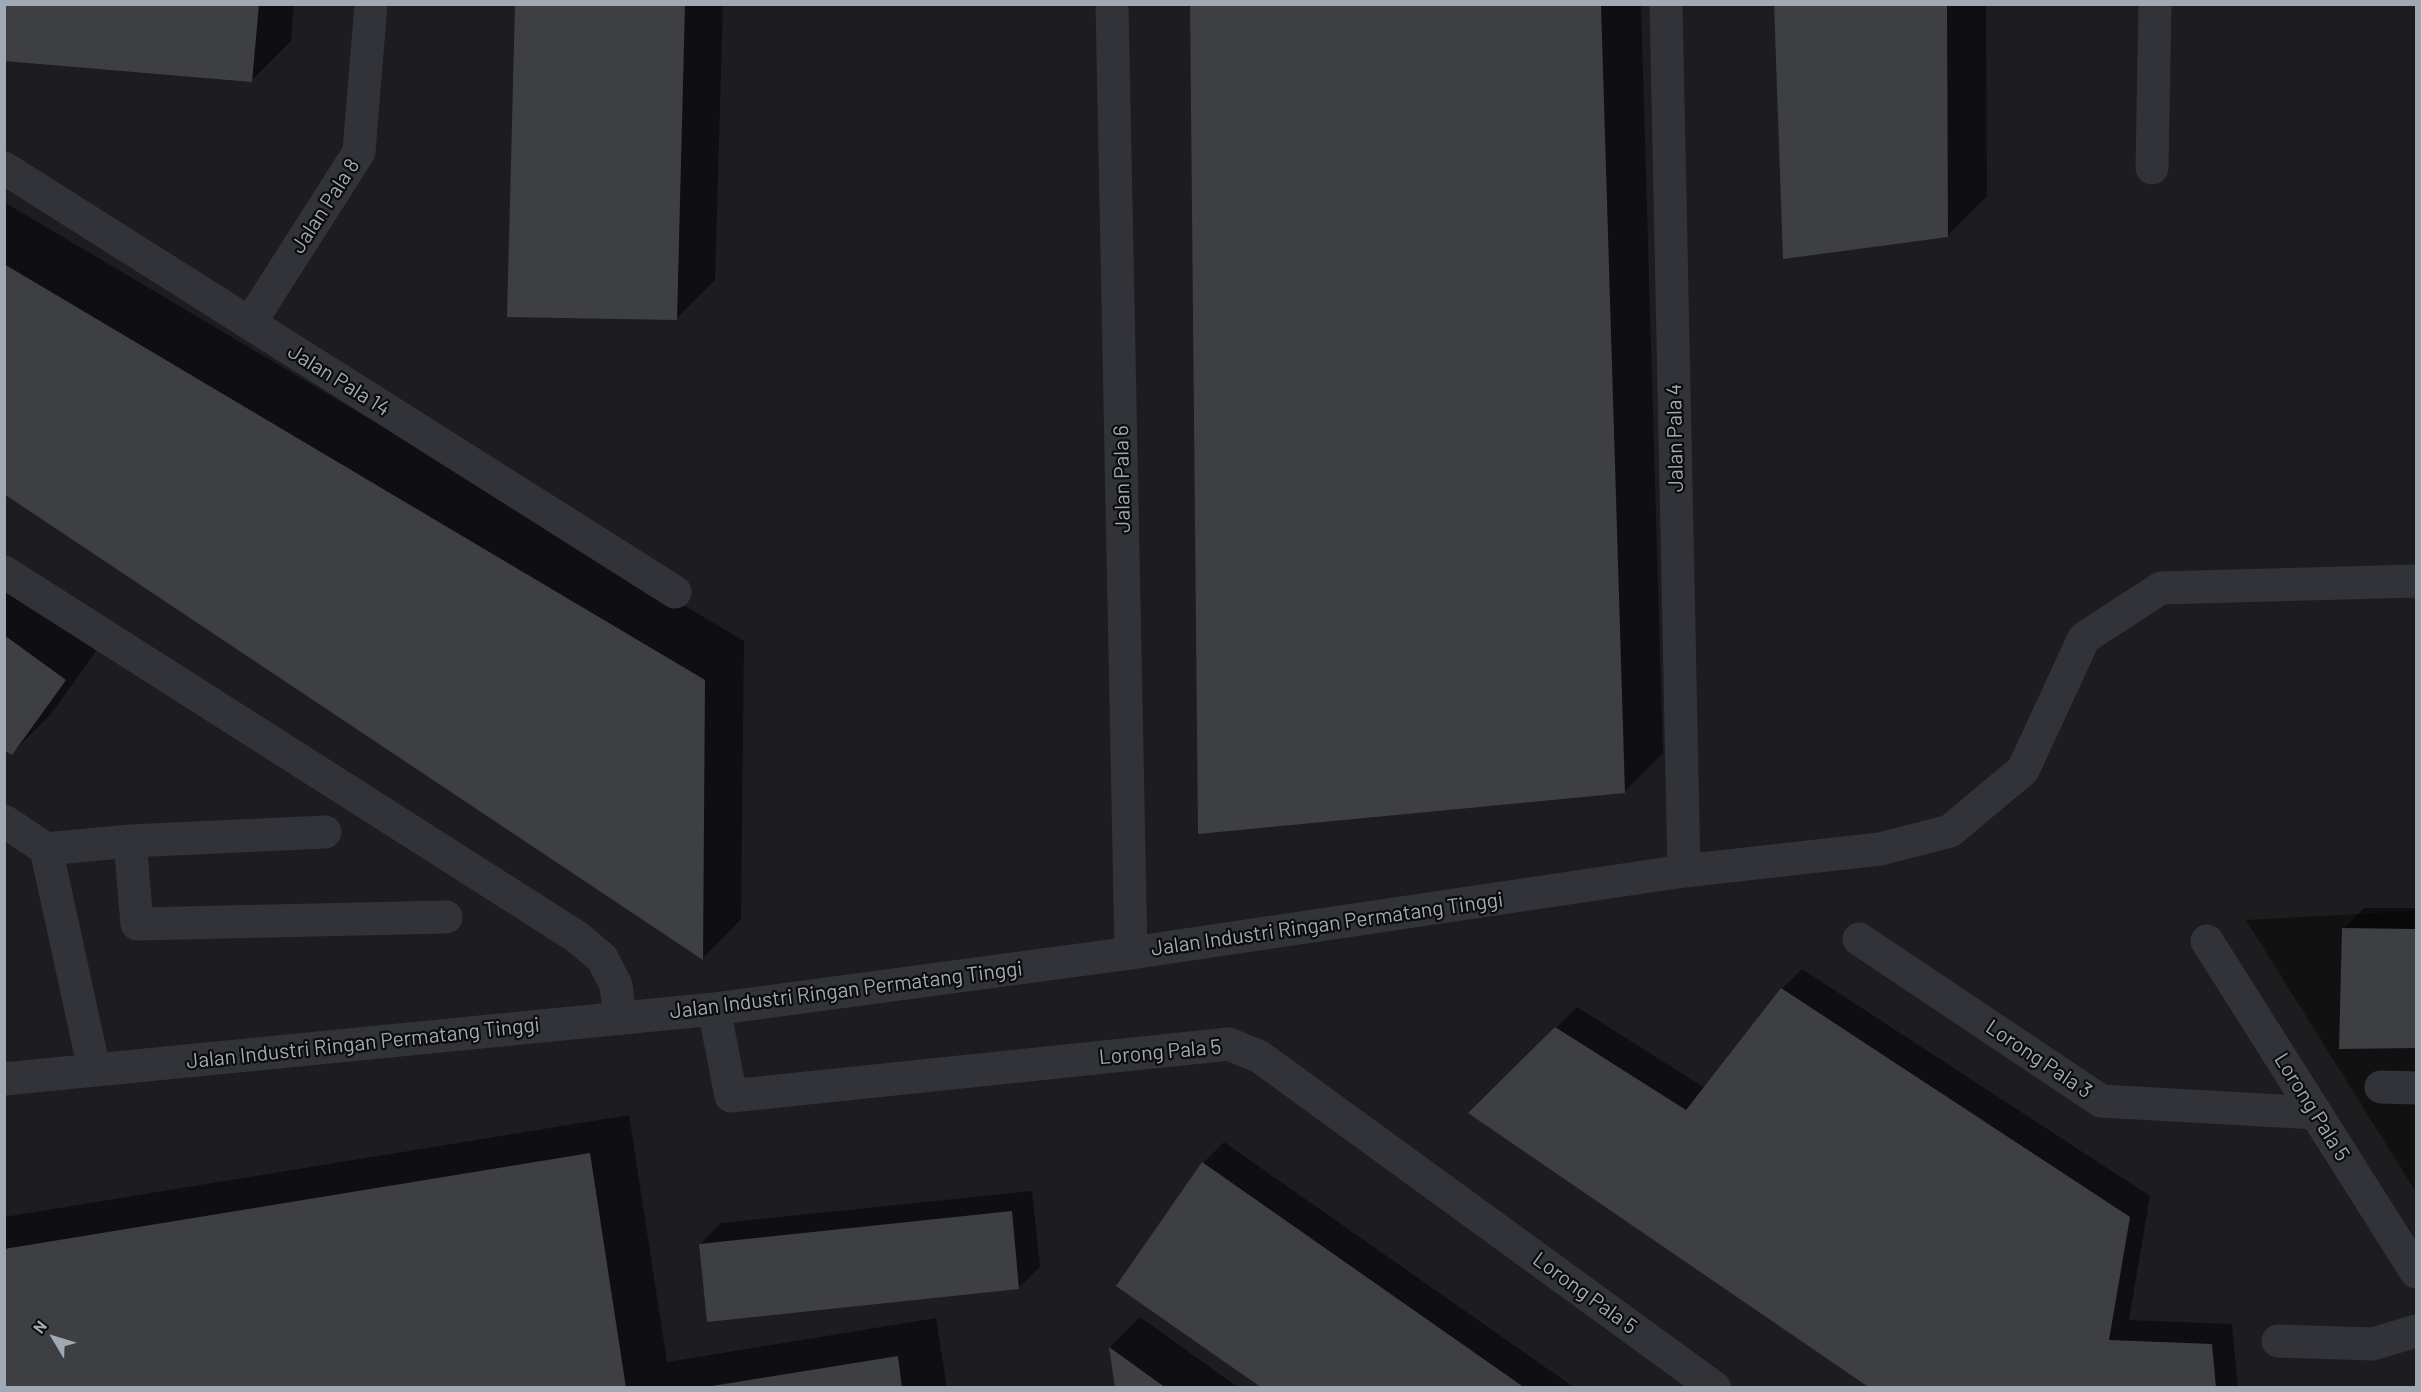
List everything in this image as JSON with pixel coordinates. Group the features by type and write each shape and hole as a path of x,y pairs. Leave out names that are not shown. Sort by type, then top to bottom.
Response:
{"street":[{"name":"Jalan Pala 8","path":"250,323 359,152 371,4"},
{"name":"Jalan Pala 6","path":"1112,4 1131,953"},
{"name":"Jalan Pala 4","path":"1666,4 1684,871"},
{"path":"2152,168 2155,4"},
{"name":"Jalan Pala 14","path":"4,168 675,592"},
{"path":"4,572 577,937 602,958 616,984 620,1018"},
{"name":"Jalan Industri Ringan Permatang Tinggi","path":"4,1079 714,1009 1131,953 1684,871 1880,849 1950,831 2023,770 2084,638 2161,588 2416,581"},
{"path":"4,821 46,849 130,841 325,832"},
{"path":"130,841 137,924 446,917"},
{"path":"46,849 94,1069"},
{"name":"Lorong Pala 3","path":"1858,939 2102,1101 2316,1113"},
{"name":"Lorong Pala 5","path":"2207,941 2416,1272"},
{"name":"Lorong Pala 5","path":"714,1009 731,1096 1229,1044 1260,1057 1715,1388"},
{"path":"2381,1087 2416,1088"},
{"path":"2278,1341 2373,1344 2416,1331"}],"shaded area":[{"path":"5,5 2416,5 2416,911 2246,920 2416,1192 2416,1387 5,1388"}],"building":[{"path":"4,4 259,4 252,82 4,61"},
{"path":"515,4 685,4 677,320 507,317"},
{"path":"1190,4 1601,4 1625,793 1198,834"},
{"path":"1774,4 1947,4 1948,237 1783,259"},
{"path":"4,264 705,680 703,960 4,494"},
{"path":"4,635 66,680 12,755 4,750"},
{"path":"2342,928 2416,929 2416,1048 2339,1049"},
{"path":"1781,988 2130,1217 2109,1340 2212,1344 2216,1388 1870,1388 1468,1113 1555,1027 1686,1110"},
{"path":"590,1153 626,1388 4,1388 4,1249"},
{"path":"1202,1162 1525,1388 1262,1388 1116,1286"},
{"path":"1012,1211 1019,1289 707,1322 699,1244"},
{"path":"1109,1347 1166,1388 1115,1388"},
{"path":"898,1356 902,1388 712,1388 712,1386"}]}
